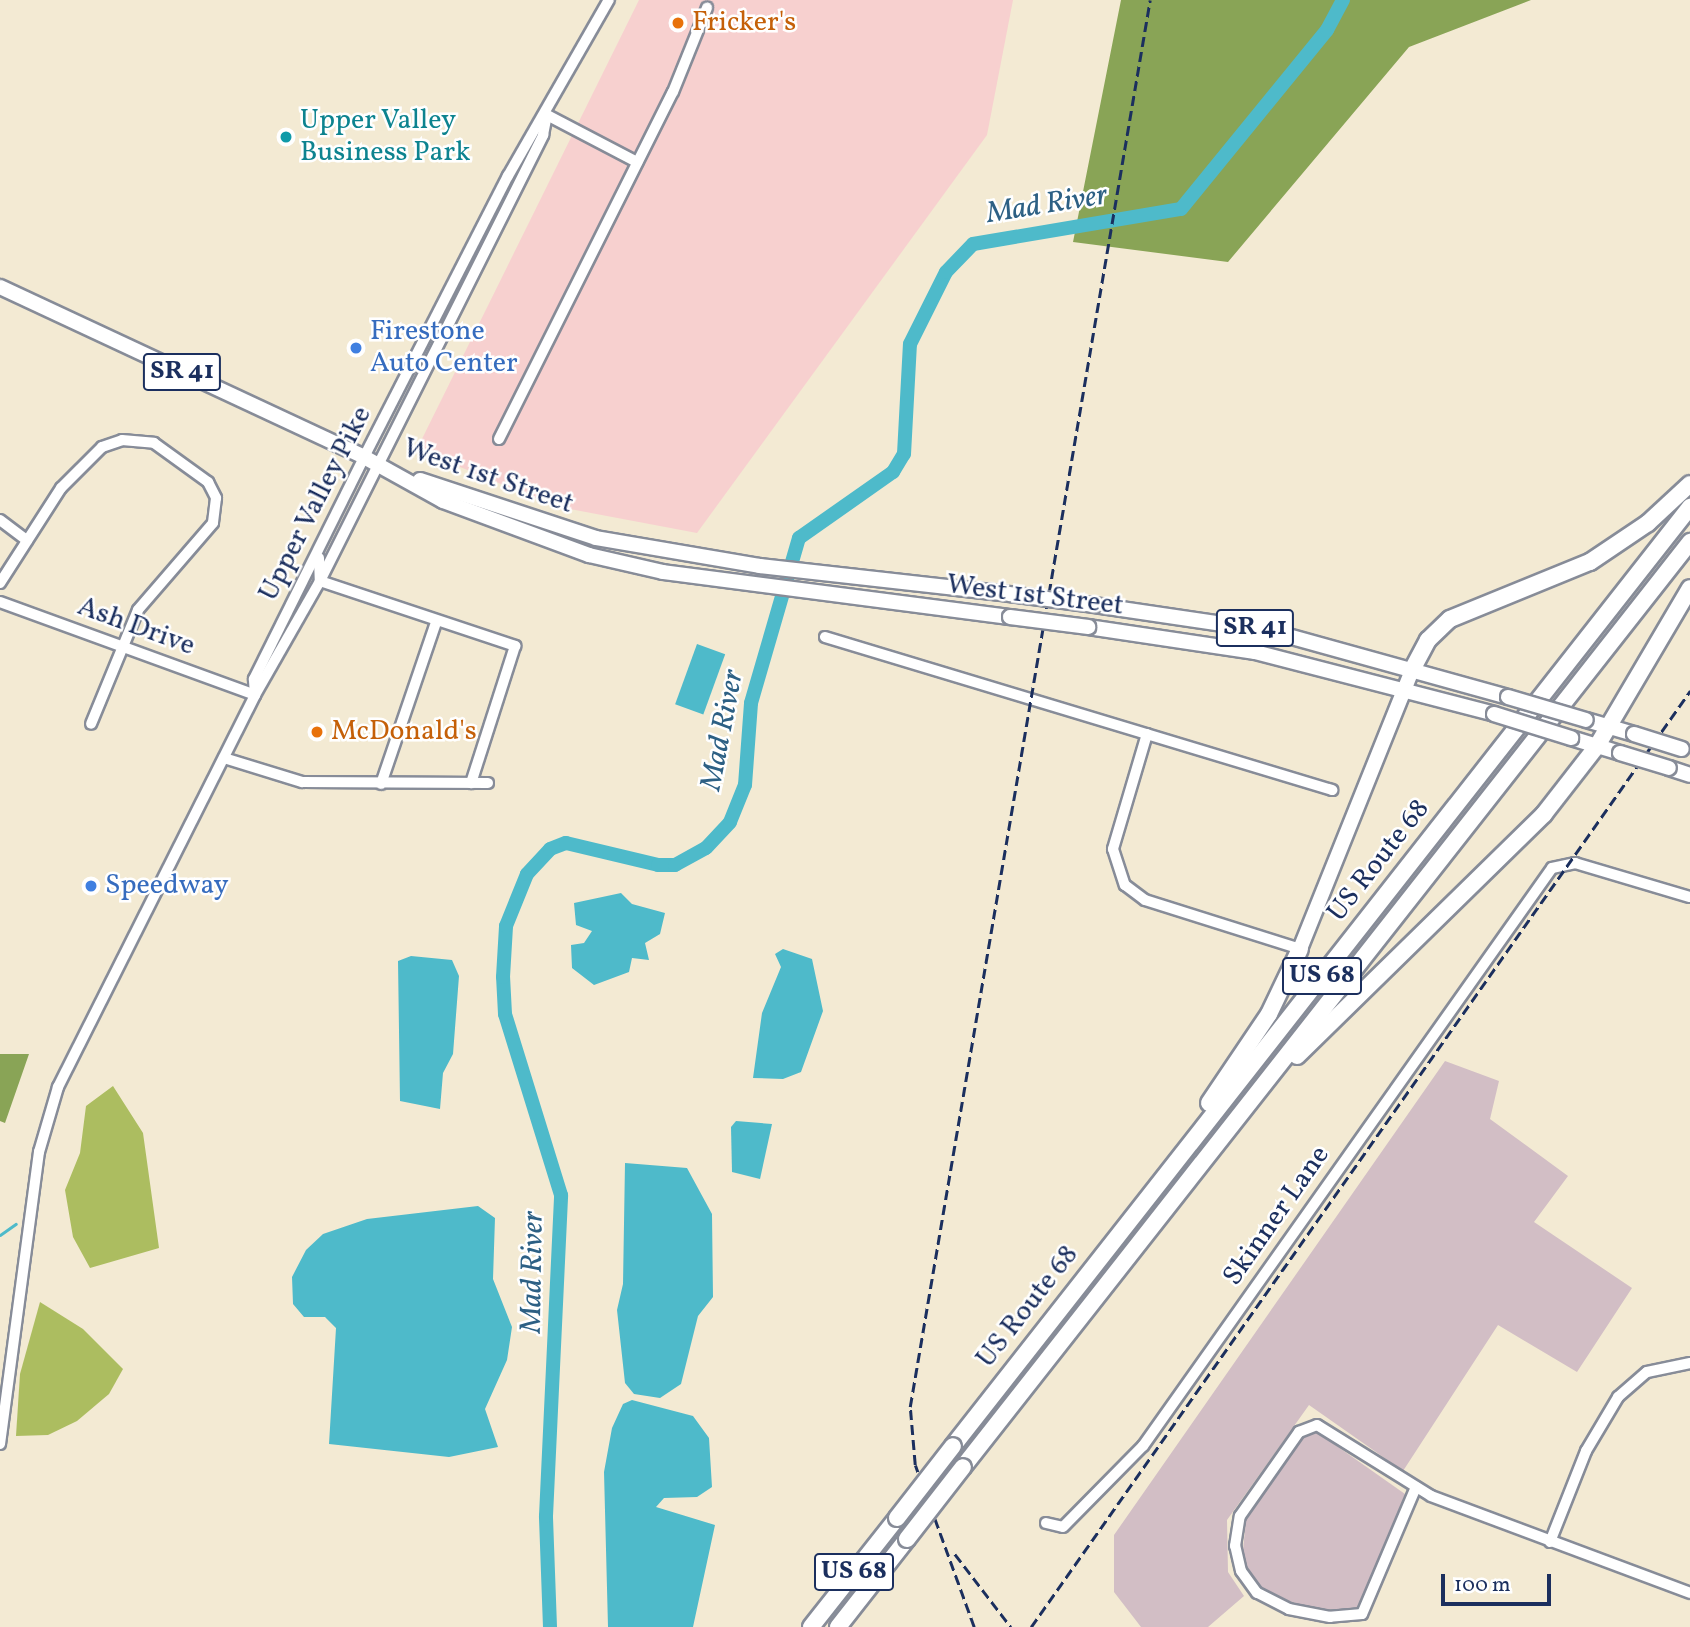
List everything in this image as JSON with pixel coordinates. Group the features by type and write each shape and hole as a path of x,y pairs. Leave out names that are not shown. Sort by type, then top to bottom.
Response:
{"highway":[{"path":"1412,670 1428,640 1450,619 1590,562 1648,523 1690,484"},
{"name":"US Route 68","path":"811,1627 1690,507"},
{"name":"US Route 68","path":"838,1627 1690,541"},
{"path":"1246,1107 1526,834 1597,746 1690,588"},
{"path":"1129,1222 1249,1046 1300,948"}],"main road":[{"name":"West 1st Street","path":"0,287 364,457 443,501 589,555 757,584 1088,627 1255,652 1494,714 1690,775"},
{"name":"West 1st Street","path":"379,465 596,538 761,566 1009,594 1270,631 1508,696 1686,750"},
{"path":"1300,948 1412,670"}],"street":[{"name":"Upper Valley Pike","path":"255,695 254,679 364,457 508,176 547,115 608,0"},
{"path":"499,439 638,162 707,8"},
{"name":"Upper Valley Pike","path":"0,1444 48,1115 255,695 320,581 544,135 547,115"},
{"path":"547,115 638,162"},
{"path":"0,583 78,466 102,447 122,440 155,443 200,472 216,498 213,523 146,599 121,645 91,724"},
{"path":"334,518 316,564 320,581 436,622 515,646 471,783"},
{"path":"0,520 27,540"},
{"name":"Ash Drive","path":"0,602 255,695"},
{"path":"381,784 436,622"},
{"path":"825,637 1332,790"},
{"path":"1147,734 1113,849 1125,886 1145,900 1300,948"},
{"path":"224,758 283,780 381,784 488,783"},
{"name":"Skinner Lane","path":"1046,1523 1063,1527 1143,1446 1525,904 1561,862 1690,897"},
{"path":"1550,1542 1586,1451 1618,1397 1647,1372 1690,1363"},
{"path":"1416,1488 1362,1614 1330,1617 1289,1609 1251,1587 1236,1556 1237,1525 1298,1432 1324,1426 1416,1488 1550,1542 1690,1593"}],"shaded area":[{"path":"639,0 1013,0 987,135 697,533 554,506 417,449"},
{"path":"1445,1061 1499,1081 1490,1119 1568,1176 1534,1222 1632,1288 1577,1372 1498,1325 1403,1471 1309,1405 1227,1520 1228,1572 1244,1596 1208,1627 1141,1627 1114,1592 1114,1535"},
{"path":"1314,1430 1405,1494 1359,1609 1317,1609 1274,1597 1253,1582 1242,1560 1246,1520 1296,1444"}],"green space":[{"path":"1121,0 1531,0 1409,47 1228,262 1073,242"},
{"path":"0,1054 29,1054 5,1123 0,1121"},
{"path":"113,1086 143,1133 159,1248 90,1268 73,1237 65,1190 80,1153 86,1106"},
{"path":"40,1302 83,1329 123,1369 109,1394 77,1421 48,1435 16,1436 20,1374"}],"water":[{"path":"697,644 725,654 703,714 675,704"},
{"path":"621,893 632,904 665,913 660,934 645,943 649,960 632,958 629,972 594,985 572,968 571,945 584,943 592,931 576,925 574,903"},
{"path":"783,949 812,959 823,1011 801,1072 783,1079 753,1078 762,1013 781,967 775,954"},
{"path":"411,956 452,960 459,976 453,1054 443,1073 440,1109 400,1101 398,961"},
{"path":"736,1121 772,1124 760,1179 732,1172 731,1127"},
{"path":"625,1163 687,1168 712,1214 713,1297 698,1316 681,1384 660,1398 634,1394 625,1383 617,1310 623,1284"},
{"path":"478,1206 495,1218 493,1279 512,1327 507,1360 485,1409 498,1447 449,1457 329,1444 336,1328 325,1317 304,1317 293,1304 292,1277 306,1250 323,1234 367,1219"},
{"path":"632,1400 693,1416 709,1438 712,1487 697,1497 664,1498 656,1507 715,1525 693,1627 608,1627 604,1472 612,1428 623,1404"}],"waterway":[{"name":"Mad River","path":"550,1627 546,1516 561,1195 505,1014 503,977 506,926 527,874 550,849 566,843 658,865 675,865 706,848 730,822 745,785 751,703 799,538 893,472 904,454 910,344 946,272 973,244 1181,209 1327,30 1343,0"},
{"path":"0,1235 16,1224"}],"railway":[{"path":"974,1627 915,1465 910,1407 1150,0"},
{"path":"1031,1627 1690,691"},
{"path":"955,1554 1011,1627"}],"place":[{"name":"Fricker's","path":"678,23"},
{"name":"Upper Valley Business Park","path":"286,137"},
{"name":"Firestone Auto Center","path":"356,348"},
{"name":"McDonald's","path":"317,732"},
{"name":"Speedway","path":"91,886"}]}
